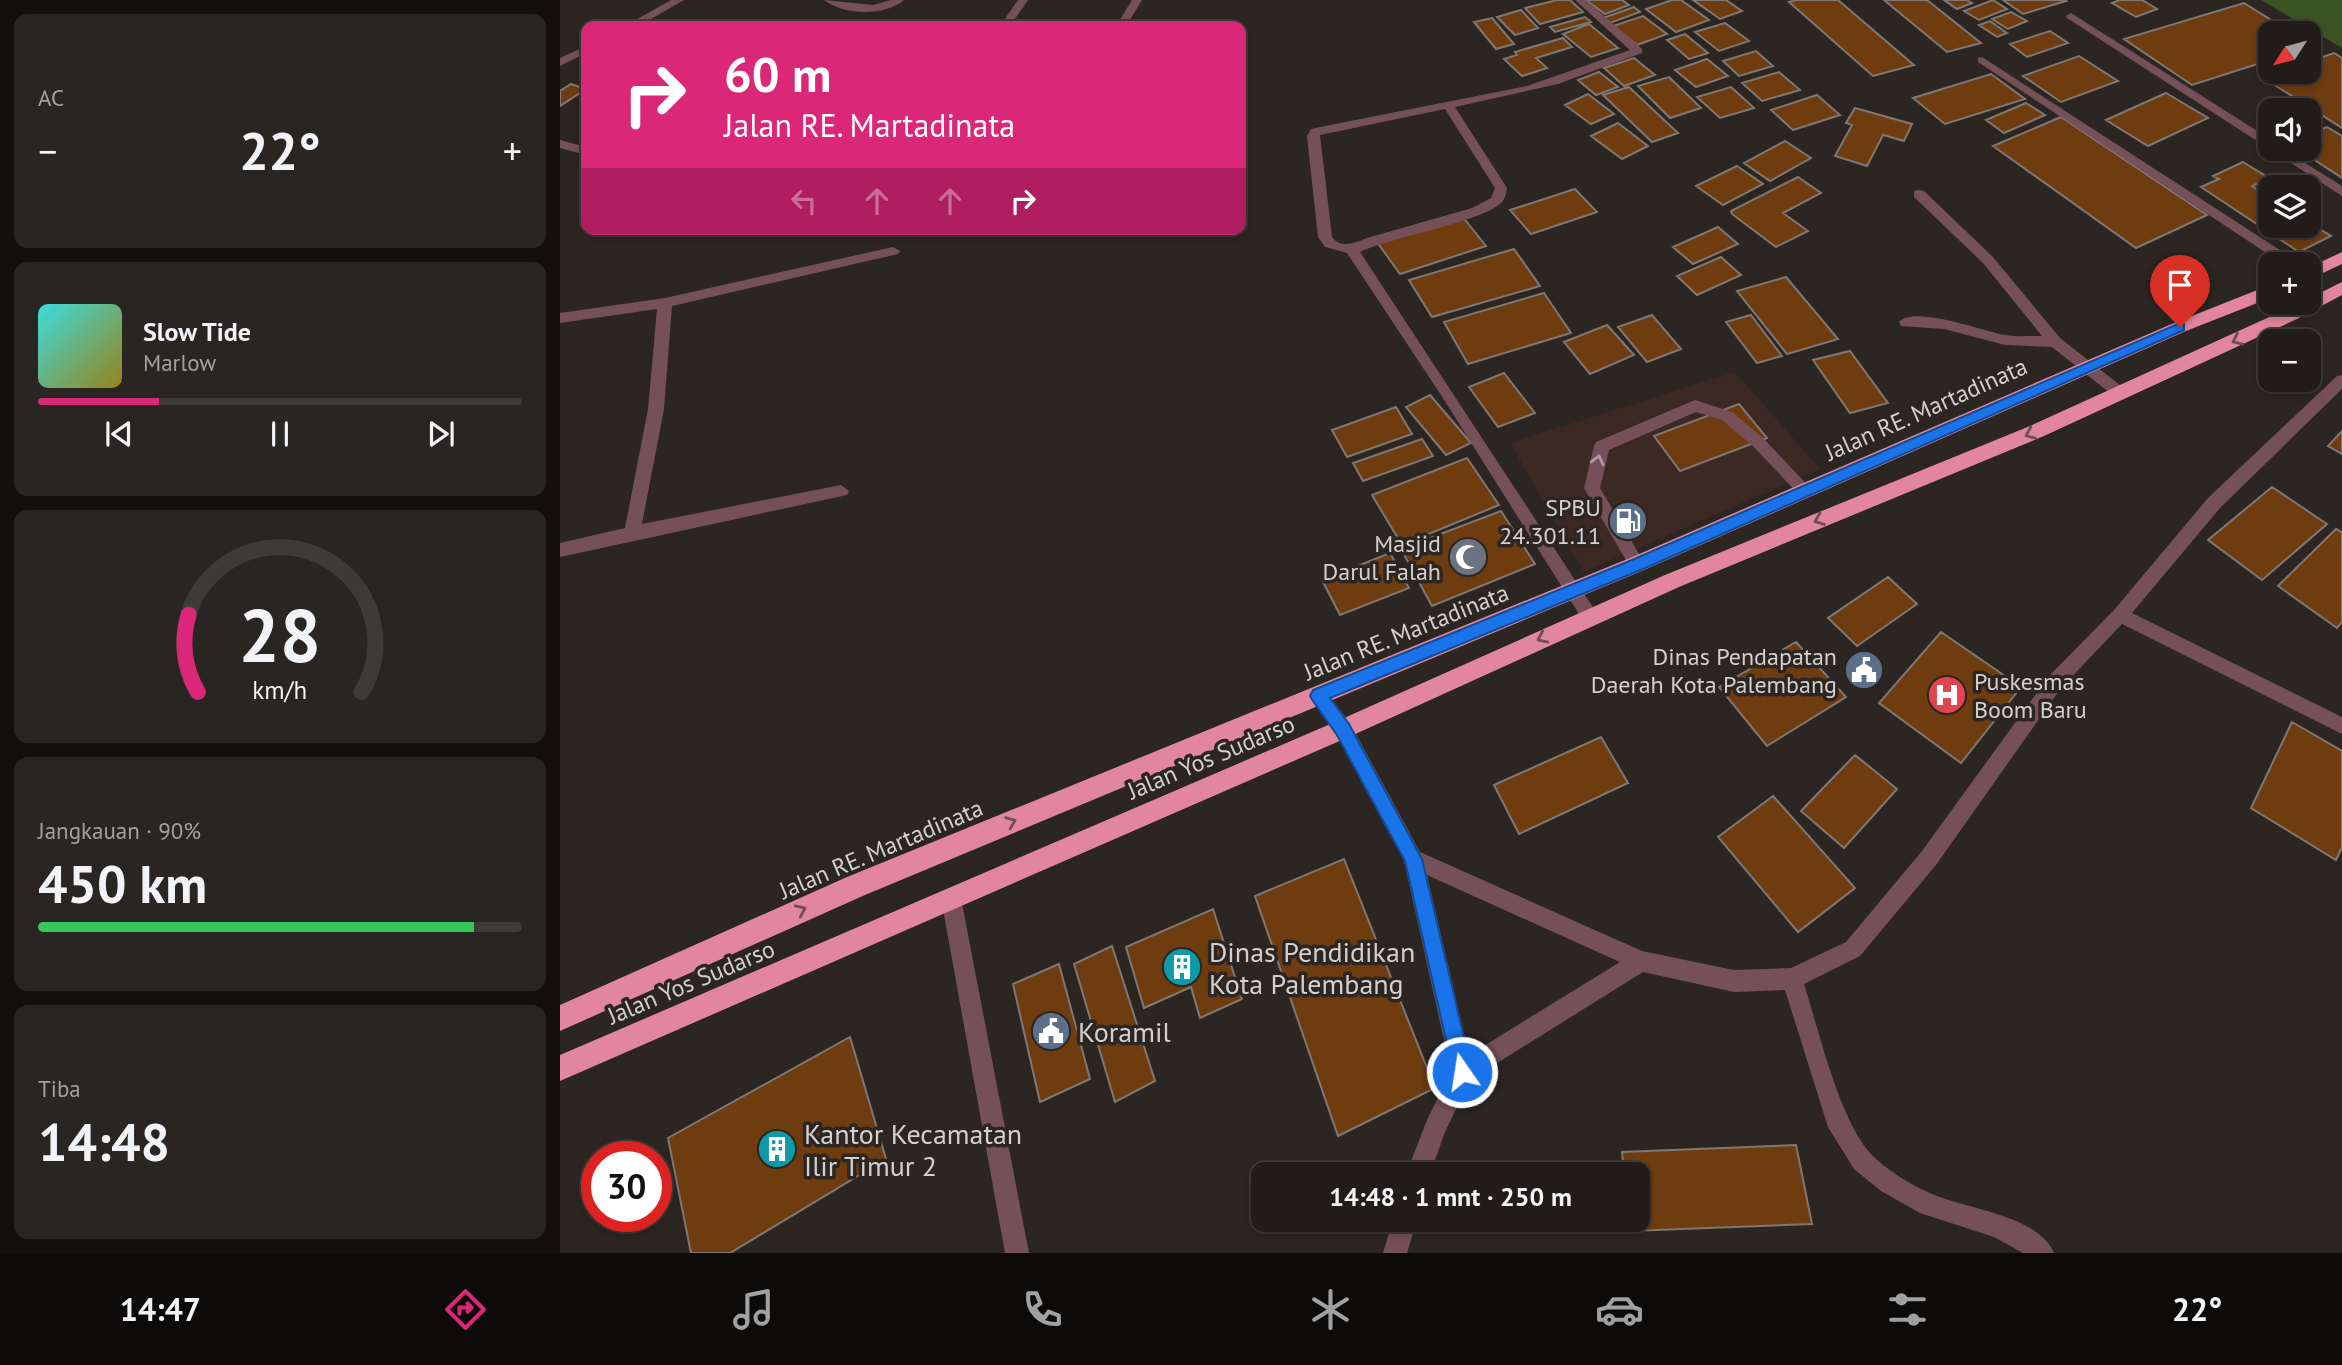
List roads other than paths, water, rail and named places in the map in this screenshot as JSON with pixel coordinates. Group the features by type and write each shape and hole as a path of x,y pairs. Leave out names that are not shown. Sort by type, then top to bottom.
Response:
{"highway":[{"path":"2321,268 2342,257"},
{"name":"Jalan Yos Sudarso","path":"560,1068 1343,729 1590,617 2037,431 2291,315 2342,288"},
{"name":"Jalan RE. Martadinata","path":"560,1018 856,886 1575,591 2258,296"}],"street":[{"path":"640,21 679,0"},
{"path":"829,0 866,10 879,9 899,0"},
{"path":"1008,21 1023,0"},
{"path":"1124,21 1138,0"},
{"path":"1448,105 1501,188 1497,200 1477,211 1372,241 1352,250 1330,244 1325,237 1313,136 1315,132 1554,82 1638,51 1580,0"},
{"path":"2071,16 2258,137"},
{"path":"560,63 581,52"},
{"path":"1982,60 2274,252"},
{"path":"560,144 581,150"},
{"path":"2294,161 2342,192"},
{"path":"1919,194 1989,260 2055,342 2120,393"},
{"path":"1352,250 1590,617"},
{"path":"560,318 664,303 893,251"},
{"path":"632,533 656,409 664,303"},
{"path":"1906,322 1944,324 2005,340 2055,342"},
{"path":"1413,859 1641,961 1734,981 1792,979 1853,949 1929,858 2055,682 2120,615 2214,503 2342,380"},
{"path":"1637,564 1592,488 1602,446 1695,406 1727,416 1759,443 1805,491"},
{"path":"560,550 841,491"},
{"path":"2120,615 2342,726"},
{"path":"1319,696 1343,729 1413,859 1462,1072"},
{"path":"951,898 1017,1253"},
{"path":"1422,1162 1435,1128 1462,1072 1641,961"},
{"path":"1792,979 1839,1128 1862,1161 1889,1183 1928,1205 1997,1226 2024,1239 2042,1253"},
{"path":"1395,1253 1401,1232"}],"place":[{"name":"SPBU 24.301.11","path":"1628,521"},
{"name":"Masjid Darul Falah","path":"1468,557"},
{"name":"Dinas Pendapatan Daerah Kota Palembang","path":"1864,670"},
{"name":"Puskesmas Boom Baru","path":"1947,695"},
{"name":"Dinas Pendidikan Kota Palembang","path":"1182,967"},
{"name":"Koramil","path":"1051,1031"},
{"name":"Kantor Kecamatan Ilir Timur 2","path":"777,1149"}]}
